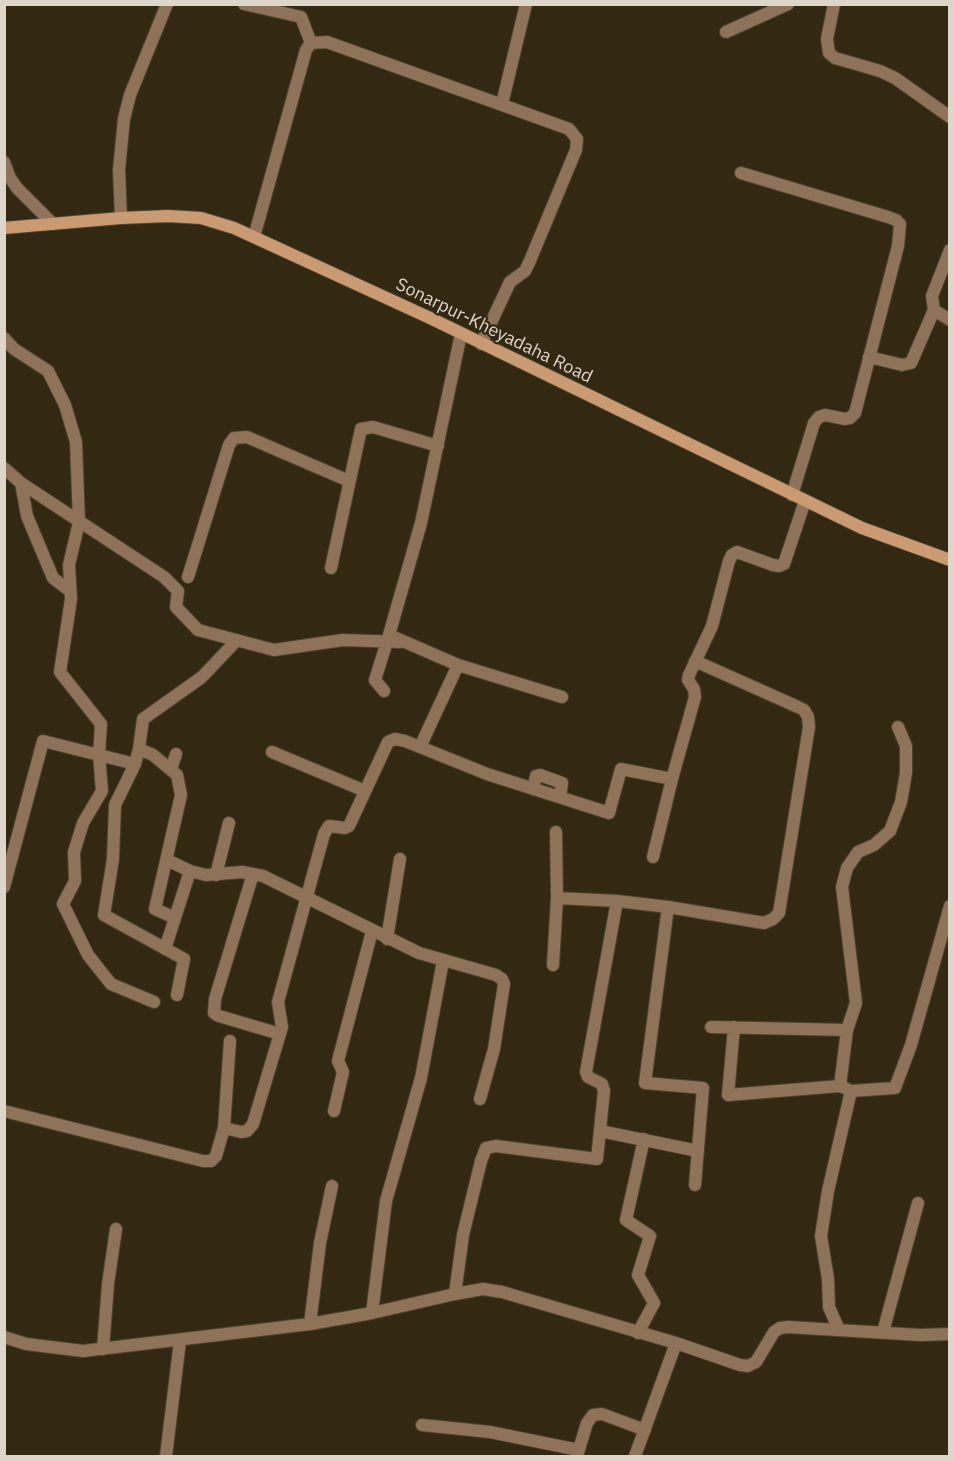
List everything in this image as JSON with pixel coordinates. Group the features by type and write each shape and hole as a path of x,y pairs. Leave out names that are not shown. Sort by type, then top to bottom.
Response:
{"main road":[{"name":"Sonarpur-Kheyadaha Road","path":"4,228 168,216 201,218 234,228 461,334 862,528 950,560"}],"street":[{"path":"121,218 119,170 124,119 130,95 167,4"},
{"path":"244,4 302,17 311,43"},
{"path":"502,104 526,4"},
{"path":"726,32 788,4"},
{"path":"834,4 827,39 829,53 835,58 880,71 895,78 950,117"},
{"path":"254,237 306,50 311,43 327,42 570,129 578,139 576,150 529,263 525,271 510,282 481,344"},
{"path":"4,162 17,188 53,224"},
{"path":"741,173 888,217 900,224 898,246 855,413 845,419 825,415 819,417 814,423 792,495"},
{"path":"869,357 902,365 911,363 934,310 932,296 950,250"},
{"path":"934,310 950,320"},
{"path":"384,691 375,680 419,533 461,334"},
{"path":"4,338 14,350 48,371 65,405 76,442 79,522 69,566 68,627 60,672 101,724 99,755 102,791 83,823 74,852 75,881 63,904 88,955 111,984 154,1002"},
{"path":"331,568 361,429 373,427 438,446"},
{"path":"188,577 228,445 234,438 247,437 349,481"},
{"path":"4,468 21,483 164,577 178,591 176,607 198,630 274,650 343,640 388,638 404,642 458,665 562,697"},
{"path":"21,483 27,516 53,578 70,591"},
{"path":"653,857 693,705 694,689 688,680 712,626 729,561 737,552 779,566 784,564 805,501"},
{"path":"177,995 184,959 104,915 113,859 115,805 135,764 143,719 202,676 237,640"},
{"path":"557,898 617,901 668,907 764,923 779,913 810,728 808,717 804,710 696,661"},
{"path":"420,747 458,665"},
{"path":"839,1330 829,1307 828,1279 821,1236 845,1088 847,1030 856,1003 842,888 847,868 858,852 874,845 890,831 901,802 906,773 906,747 898,727"},
{"path":"224,1128 241,1132 247,1131 253,1124 280,1034 282,1021 278,1011 278,1002 326,830 329,826 345,828 349,826 388,742 395,739 420,747 487,774 609,813 621,769 672,779"},
{"path":"4,887 43,741 135,764"},
{"path":"139,749 153,755 177,775 181,795 155,909 175,918"},
{"path":"272,752 365,791"},
{"path":"171,770 176,754"},
{"path":"216,875 229,823"},
{"path":"553,965 557,898 556,832"},
{"path":"387,939 400,859"},
{"path":"167,860 190,871 216,875 254,874 419,953 496,975 502,979 504,984 494,1049 480,1099"},
{"path":"165,949 190,871"},
{"path":"254,874 215,999 214,1013 280,1034"},
{"path":"455,1294 463,1235 486,1149 496,1146 597,1159 604,1091 602,1084 588,1077 586,1072 617,901"},
{"path":"734,1027 728,1095 845,1088 895,1088 911,1045 950,906"},
{"path":"668,907 645,1083 703,1088 695,1185"},
{"path":"334,1111 343,1072 338,1061 372,931"},
{"path":"372,1313 386,1201 421,1078 443,961"},
{"path":"711,1027 847,1030"},
{"path":"4,1111 203,1161 211,1161 216,1156 224,1128 230,1041"},
{"path":"600,1131 698,1151"},
{"path":"638,1333 654,1303 638,1275 650,1236 626,1220 644,1139"},
{"path":"310,1324 320,1243 332,1186"},
{"path":"883,1332 918,1203"},
{"path":"103,1349 108,1284 116,1229"},
{"path":"4,1336 26,1344 72,1351 103,1349 310,1324 483,1289 502,1292 748,1366 756,1362 774,1332 780,1328 920,1335 950,1334"},
{"path":"166,1456 180,1341"},
{"path":"635,1456 676,1343"},
{"path":"422,1425 490,1432 578,1453 593,1415 602,1414 645,1430"}]}
